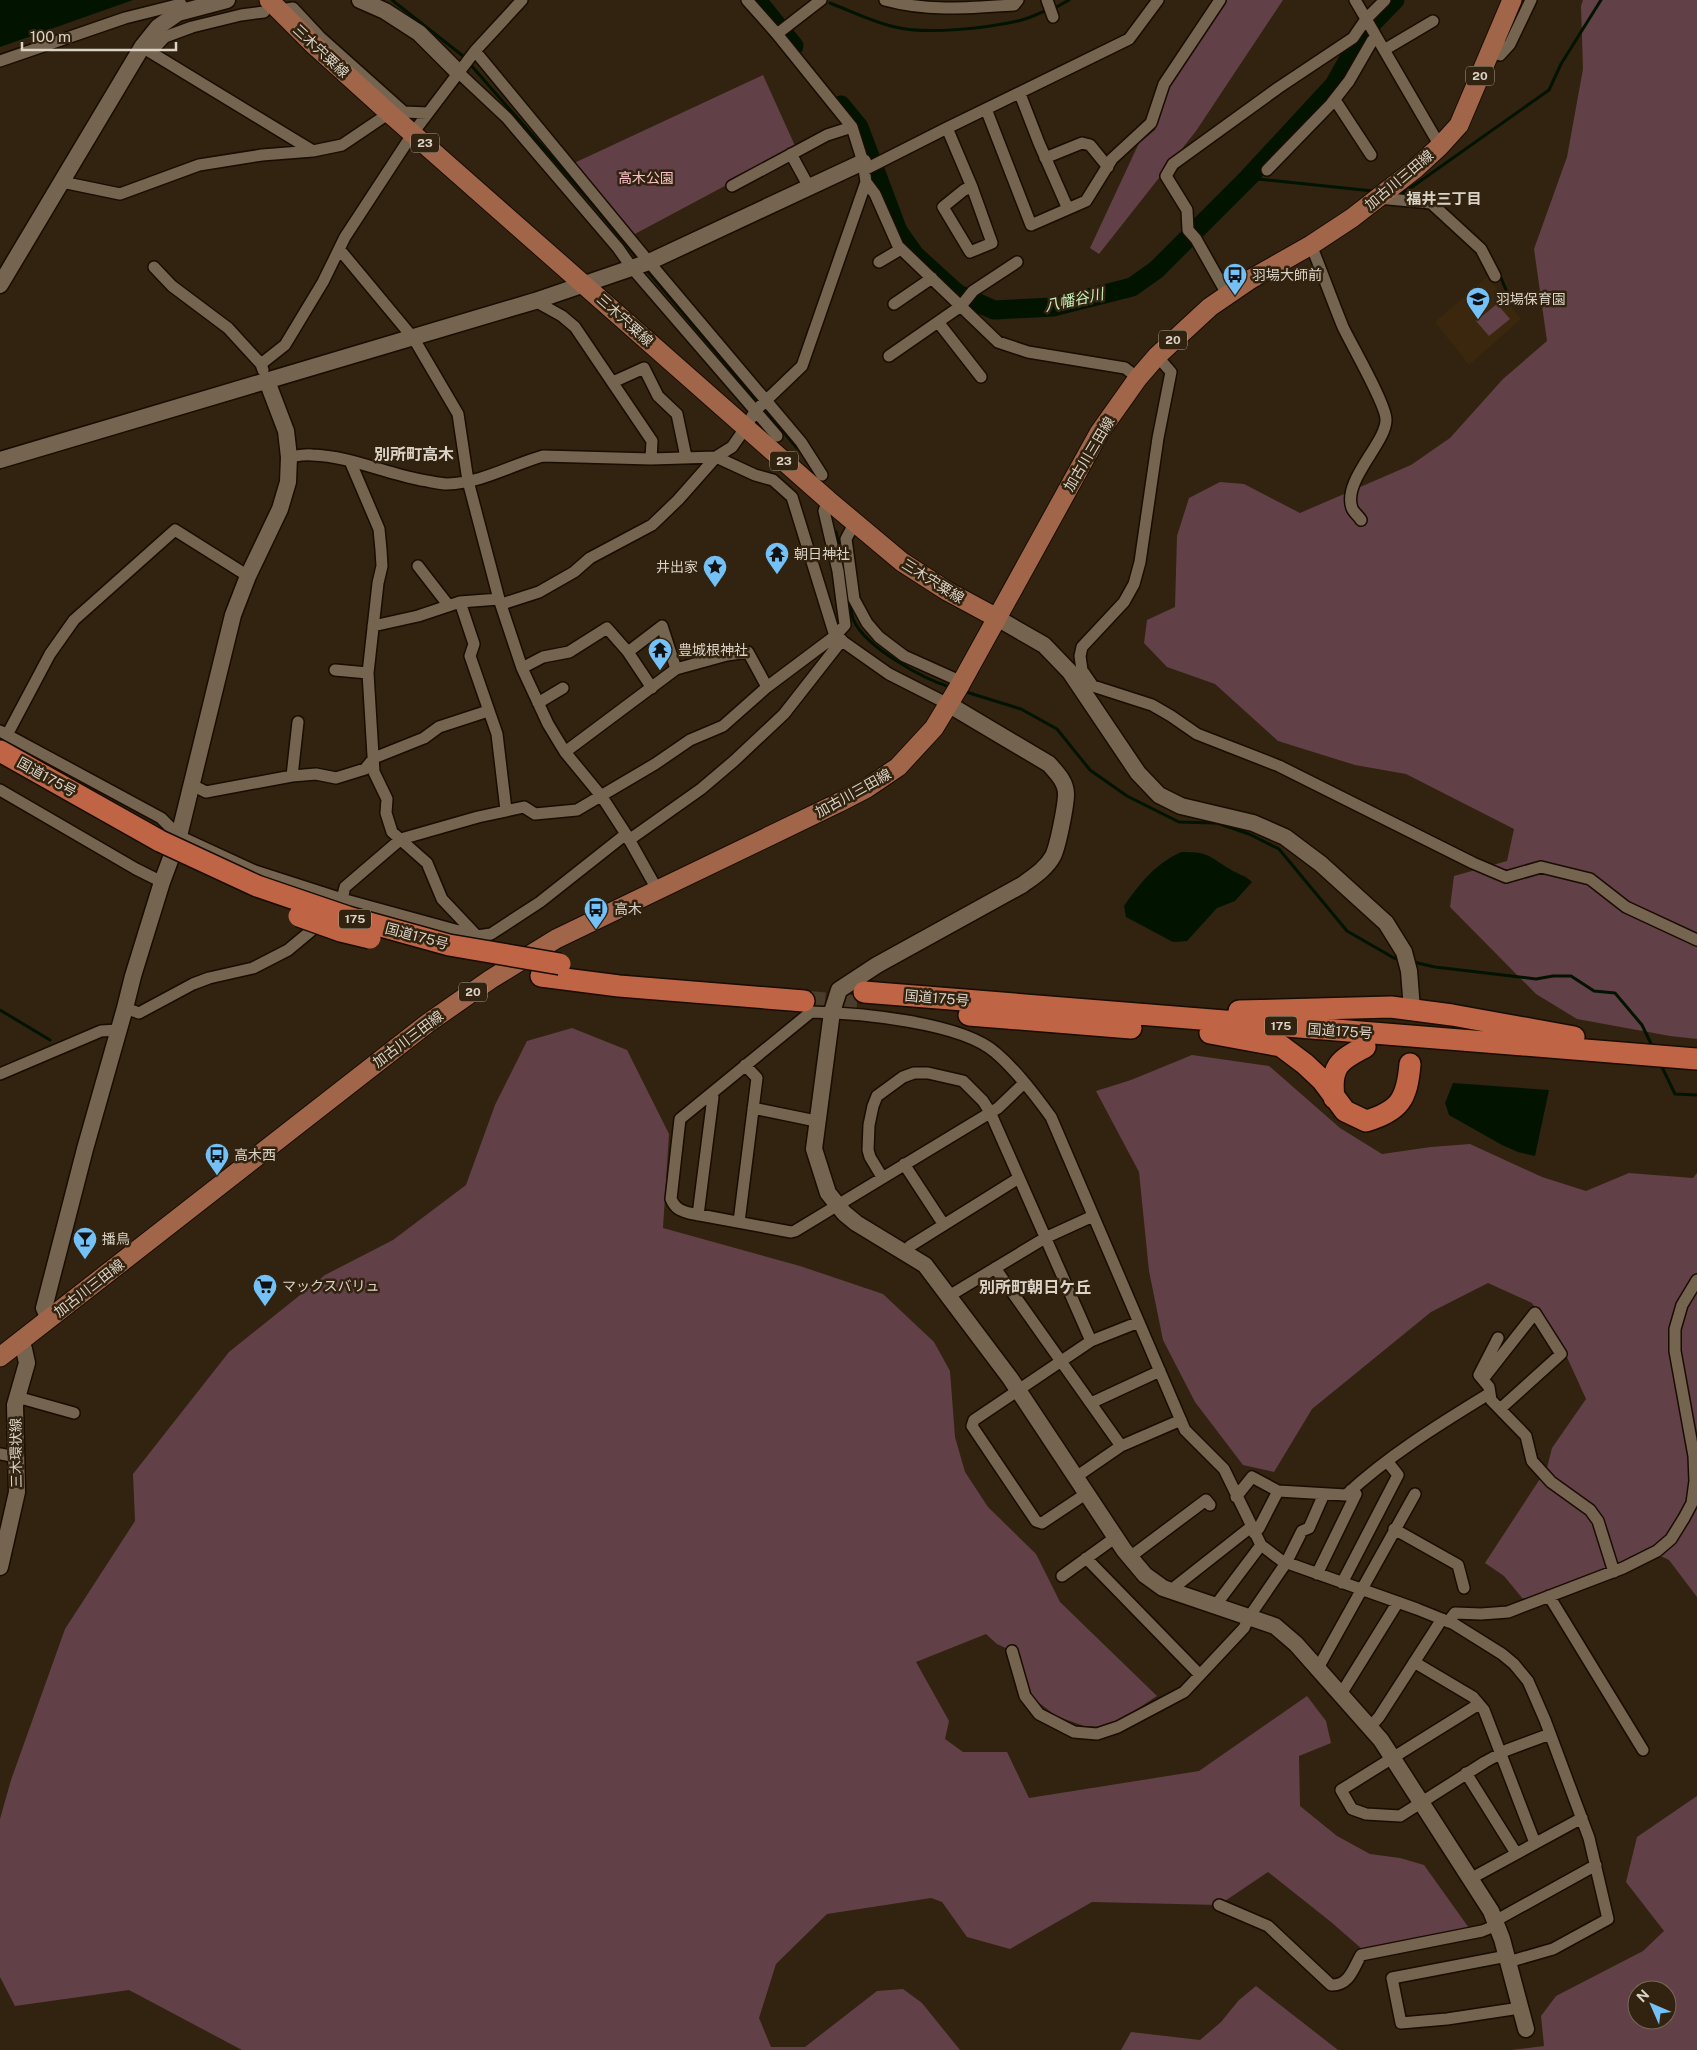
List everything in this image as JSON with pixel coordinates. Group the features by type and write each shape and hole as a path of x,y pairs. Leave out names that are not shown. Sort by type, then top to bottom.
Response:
{"highway":[{"name":"国道175号","path":"0,766 165,844 257,886 348,917 449,945 560,964 808,995 619,986 541,976 447,957 341,931 249,898 165,844 2,739"},
{"name":"国道175号","path":"1697,1059 1155,1016 866,999 1364,1047 1697,1072"},
{"path":"1155,1016 1181,1009 1215,1011 1391,1007 1412,1018 1632,1047 1669,1056"},
{"path":"1210,1033 1282,1046 1316,1074 1345,1111 1366,1121 1383,1116 1400,1103 1405,1092 1410,1064"},
{"path":"1334,1098 1332,1084 1337,1067 1343,1057 1364,1047"}],"main road":[{"name":"加古川三田線","path":"0,1357 490,979 556,939 867,788 898,767 934,728 1099,433 1138,378 1157,356 1191,323 1227,294 1311,245 1378,198 1440,146 1459,126 1512,0"},
{"name":"三木宍粟線","path":"266,6 308,39 388,112 585,284 751,419 828,500 902,562 947,591 997,618"}],"street":[{"path":"0,285 62,182 147,50 158,27 182,12 228,0"},
{"path":"360,0 386,10 419,33 461,69 507,118 618,248 751,419 778,436"},
{"path":"261,364 285,345 340,250 345,237 413,133 474,52 522,0"},
{"path":"747,0 778,34 852,127 866,182 875,194 901,249 998,342 1028,352 1125,368 1138,378"},
{"path":"778,34 822,0"},
{"path":"885,0 949,9 1014,5 1018,0"},
{"path":"1047,0 1053,17"},
{"path":"0,460 413,336 535,302 648,262 809,187 879,161 1020,94 1129,39 1158,0"},
{"path":"986,109 1031,225 1086,201 1112,159 1151,123 1164,84 1220,0"},
{"path":"1355,0 1440,146"},
{"path":"1227,294 1192,234 1187,210 1166,176 1174,164 1278,88 1353,38 1366,20 1385,0"},
{"path":"1490,52 1500,55 1510,44 1530,0"},
{"path":"0,61 125,18 181,4 182,12"},
{"path":"147,50 165,37 192,27 242,15 266,6"},
{"path":"287,9 292,8 320,37 404,112 428,113"},
{"path":"1384,50 1433,21"},
{"path":"1266,170 1335,100 1349,81 1372,41 1374,34"},
{"path":"147,50 313,151"},
{"path":"474,52 648,262 801,442 822,475"},
{"path":"1020,94 1045,158 1068,209"},
{"path":"1335,100 1371,156"},
{"path":"62,182 120,194 199,165 262,155 313,151 342,145 388,112"},
{"path":"732,186 827,135 852,127"},
{"path":"947,128 972,187 992,243 970,252 943,208 964,190 972,187"},
{"path":"1045,158 1082,143 1090,146 1108,167"},
{"path":"791,154 809,187"},
{"path":"373,626 418,616 454,604 500,602 539,592 574,572 590,558 652,525 678,500 716,457 732,447 765,400 802,366 866,182"},
{"path":"1378,198 1431,203 1481,249 1495,276"},
{"path":"1311,245 1343,327 1381,404 1386,420 1382,433 1357,477 1352,494 1352,508 1361,520"},
{"path":"879,262 901,249"},
{"path":"340,250 413,336 458,414 468,481 500,602 522,668 548,724 565,752 602,797 628,837 658,891"},
{"path":"889,356 961,306 973,291 1017,262"},
{"path":"49,1319 44,1308 84,1149 162,882 165,844 192,785 233,615 248,576 280,509 288,482 289,457 286,431 261,364 228,328 172,286 154,267"},
{"path":"894,304 932,278"},
{"path":"535,302 562,316 575,327 652,441 651,459"},
{"path":"938,322 981,377"},
{"path":"1157,356 1171,372 1158,438 1140,562 1134,584 1124,602 1082,647 1080,656 1082,670 1090,682 1107,691 1152,705 1197,734 1279,766 1473,864 1506,876 1541,867 1590,879 1626,907 1697,940"},
{"path":"612,382 644,368 658,396 677,414 686,457"},
{"path":"289,457 311,454 411,478 446,484 494,475 543,456 651,459 716,457 755,475 773,480 792,497 838,638 890,674 956,691"},
{"path":"350,462 379,529 382,566 368,673 374,772 387,799 386,812 392,832 427,863 442,899 477,936 494,958"},
{"path":"165,844 342,899 477,936 491,934 540,902 628,837 702,789 784,714 838,638 845,625 838,571 824,511 828,500"},
{"path":"855,522 846,539 854,599 867,623 880,637 904,656 956,691 1049,764 1061,777 1066,794 1053,856 1043,869 1022,885 877,965 839,990 832,1012 816,1121 814,1149 828,1193 856,1224 925,1265 1018,1390 1116,1537 1145,1575 1163,1588 1275,1626 1296,1644 1370,1727 1392,1757 1496,1923 1508,1959 1526,2029"},
{"path":"2,739 50,654 74,620 175,530 248,576"},
{"path":"418,566 454,604 474,644 470,656 497,734 506,810"},
{"path":"997,618 1044,645 1070,672 1138,773 1159,795 1182,806 1253,823 1284,837 1321,864 1386,923 1404,952 1409,971 1412,1018"},
{"path":"628,652 662,626 676,669"},
{"path":"522,668 543,657 569,652 607,628 628,652 652,688"},
{"path":"125,1008 139,1013 209,978 254,968 288,950 312,930 333,905 342,899 345,887 401,839 506,810 524,807 535,814 577,810 602,797 690,740 723,726 767,687 838,638"},
{"path":"565,752 676,669 727,655 748,652 767,687"},
{"path":"335,670 368,673"},
{"path":"538,703 563,688"},
{"path":"1093,704 1104,697 1107,691"},
{"path":"192,785 206,792 292,776 316,774 336,778 365,769 374,758 424,738 439,727 488,711"},
{"path":"292,776 298,722"},
{"path":"0,790 136,869 162,882"},
{"path":"1024,1083 990,1112 790,1232 679,1210 670,1199 680,1119 811,1012 832,1012 947,1029 976,1039 996,1052 1024,1083 1051,1118 1185,1430 1224,1469 1261,1545 1286,1563 1444,1620 1502,1654 1514,1664 1528,1681 1590,1838 1608,1919 1553,1949 1508,1959 1392,1978 1401,2023 1447,2019 1520,2008"},
{"path":"0,1074 101,1031 118,1030"},
{"path":"739,1222 757,1078 745,1065"},
{"path":"882,1177 868,1150 869,1126 877,1096 903,1077 914,1073 928,1073 963,1081 983,1101 990,1112 1090,1341"},
{"path":"698,1215 713,1097 710,1094"},
{"path":"753,1108 816,1121"},
{"path":"904,1164 944,1225"},
{"path":"905,1252 910,1246 1019,1178"},
{"path":"948,1296 1045,1238 1093,1216"},
{"path":"995,1268 1121,1446"},
{"path":"1370,1727 1444,1620 1455,1613 1508,1612 1614,1572 1658,1551 1671,1539 1692,1502 1695,1481 1694,1456 1675,1351 1675,1329 1682,1305 1697,1280"},
{"path":"1483,1379 1535,1313 1561,1354 1500,1409"},
{"path":"1087,1493 1042,1522 1036,1521 972,1426 974,1420 1090,1341 1139,1322"},
{"path":"1498,1338 1479,1375 1489,1387 1490,1396 1500,1409 1526,1436 1532,1461 1551,1482 1590,1510 1598,1521 1614,1572"},
{"name":"三木環状線","path":"0,1567 17,1492 15,1405 27,1363 24,1349 19,1342"},
{"path":"1090,1403 1160,1371"},
{"path":"1236,1496 1252,1477 1278,1491 1346,1495 1368,1474 1476,1402 1490,1396"},
{"path":"17,1398 74,1412"},
{"path":"1076,1477 1121,1446 1181,1420"},
{"path":"0,1454 17,1457"},
{"path":"1342,1583 1398,1475 1387,1461"},
{"path":"1317,1574 1356,1494 1351,1490"},
{"path":"1174,1592 1176,1586 1253,1530 1259,1528 1278,1491"},
{"path":"1012,1651 1025,1696 1039,1714 1074,1732 1097,1734 1118,1727 1184,1692 1244,1628 1249,1617 1286,1563 1302,1531 1309,1528 1324,1494"},
{"path":"1318,1668 1360,1589 1415,1494"},
{"path":"1130,1557 1206,1500 1210,1505"},
{"path":"1394,1529 1458,1565 1464,1588"},
{"path":"1062,1576 1116,1537"},
{"path":"1216,1606 1261,1545"},
{"path":"1086,1558 1200,1675"},
{"path":"1549,1596 1643,1750"},
{"path":"1341,1694 1398,1602"},
{"path":"1414,1662 1473,1697 1484,1710 1535,1843"},
{"path":"1479,1704 1341,1790 1352,1809 1366,1814 1400,1816 1466,1773 1501,1753 1550,1734"},
{"path":"1466,1773 1516,1853"},
{"path":"1470,1879 1582,1818"},
{"path":"1220,1905 1268,1926 1331,1985 1340,1985 1345,1982 1361,1955 1482,1931 1596,1865"}],"shaded area":[{"path":"0,0 133,0 0,47"},
{"name":"羽場保育園","path":"1487,277 1521,319 1469,365 1435,322"},
{"path":"1181,852 1207,855 1252,882 1235,901 1217,908 1187,941 1173,942 1126,917 1124,906 1136,889 1156,868"},
{"path":"1453,1083 1549,1090 1535,1156 1518,1152 1502,1145 1449,1115 1445,1103"}],"green space":[{"path":"1225,0 1283,0 1196,131 1099,254 1090,248 1139,143 1155,130 1169,86"},
{"path":"1583,0 1697,0 1697,1039 1577,1019 1536,994 1450,907 1454,876 1507,861 1514,829 1406,774 1355,765 1278,741 1215,684 1167,667 1144,643 1147,620 1175,607 1177,536 1189,498 1220,482 1244,484 1300,513 1411,465 1450,438 1503,379 1547,341 1534,249 1567,157 1583,69 1581,6"},
{"name":"高木公園","path":"763,75 796,148 633,235 572,164"},
{"path":"1497,304 1510,319 1489,336 1476,321"},
{"path":"572,1028 627,1050 669,1134 663,1228 800,1266 883,1294 934,1342 950,1371 955,1437 965,1472 988,1507 1036,1554 1060,1602 1157,1696 1125,1717 1104,1727 1084,1726 1056,1716 1033,1698 1012,1651 997,1644 986,1634 916,1662 949,1721 945,1739 963,1752 1007,1752 1029,1798 1199,1771 1307,1696 1326,1721 1331,1743 1299,1756 1300,1806 1337,1836 1370,1854 1400,1858 1424,1865 1469,1928 1362,1949 1268,1872 1219,1905 1092,1902 1010,1949 967,1937 942,1902 931,1898 827,1914 776,1964 759,2018 771,2047 805,2047 877,1991 903,1989 922,2003 960,2050 242,2050 129,1990 15,2006 0,1977 0,1819 11,1780 65,1629 135,1521 133,1474 229,1352 325,1275 393,1240 466,1185 495,1105 527,1041"},
{"path":"1192,1055 1269,1066 1340,1128 1382,1154 1470,1144 1542,1177 1586,1191 1629,1173 1693,1178 1697,1173 1697,1597 1669,1560 1648,1550 1603,1571 1523,1599 1504,1576 1485,1563 1547,1468 1552,1448 1586,1399 1566,1355 1532,1303 1488,1283 1431,1312 1312,1409 1274,1472 1243,1465 1195,1402 1163,1340 1149,1271 1139,1172 1096,1091 1131,1080"},
{"path":"1697,1796 1697,2050 1511,2050 1544,2046 1541,2016 1556,1996 1643,1951 1664,1931 1626,1882 1637,1837"},
{"path":"1256,1986 1338,2050 1121,2050 1131,2032 1200,2040 1221,2022 1239,2000"}],"waterway":[{"path":"392,0 463,56 597,209 639,260"},
{"name":"八幡谷川","path":"757,0 794,46"},
{"path":"1053,9 1069,0"},
{"name":"八幡谷川","path":"841,105 859,127 898,231 915,255 958,294 994,310 1053,307 1132,287 1156,270 1248,178 1334,85 1364,32 1395,0"},
{"path":"1402,194 1549,90 1561,64 1601,0"},
{"path":"830,3 887,25 923,30 956,30 1005,24 1025,19 1047,10"},
{"path":"1248,178 1373,191"},
{"path":"1403,194 1432,197 1437,201"},
{"path":"1485,247 1493,261"},
{"path":"646,269 797,448"},
{"path":"1499,273 1509,297"},
{"path":"836,532 846,583"},
{"path":"850,601 854,621 860,631 870,641 896,661 925,677 950,687"},
{"path":"963,691 1021,709 1057,729 1090,770 1127,796 1179,822 1217,823 1249,834 1279,849 1347,931 1394,958 1402,960"},
{"path":"1413,962 1435,967 1536,979 1553,976 1571,976 1594,991 1615,993 1642,1025 1653,1048"},
{"path":"0,1010 50,1040"},
{"path":"1661,1065 1675,1094 1697,1095"}],"tunnel":[{"path":"804,1001 867,1007"}],"place":[{"name":"羽場大師前","path":"1235,296"},
{"name":"羽場保育園","path":"1478,320"},
{"name":"朝日神社","path":"777,575"},
{"name":"井出家","path":"715,588"},
{"name":"豊城根神社","path":"660,671"},
{"name":"高木","path":"596,930"},
{"name":"高木西","path":"217,1176"},
{"name":"播鳥","path":"85,1260"},
{"name":"マックスバリュ","path":"265,1307"}],"district":[{"name":"福井三丁目","path":"1444,199"},
{"name":"別所町高木","path":"414,454"},
{"name":"別所町朝日ケ丘","path":"1035,1287"}]}
